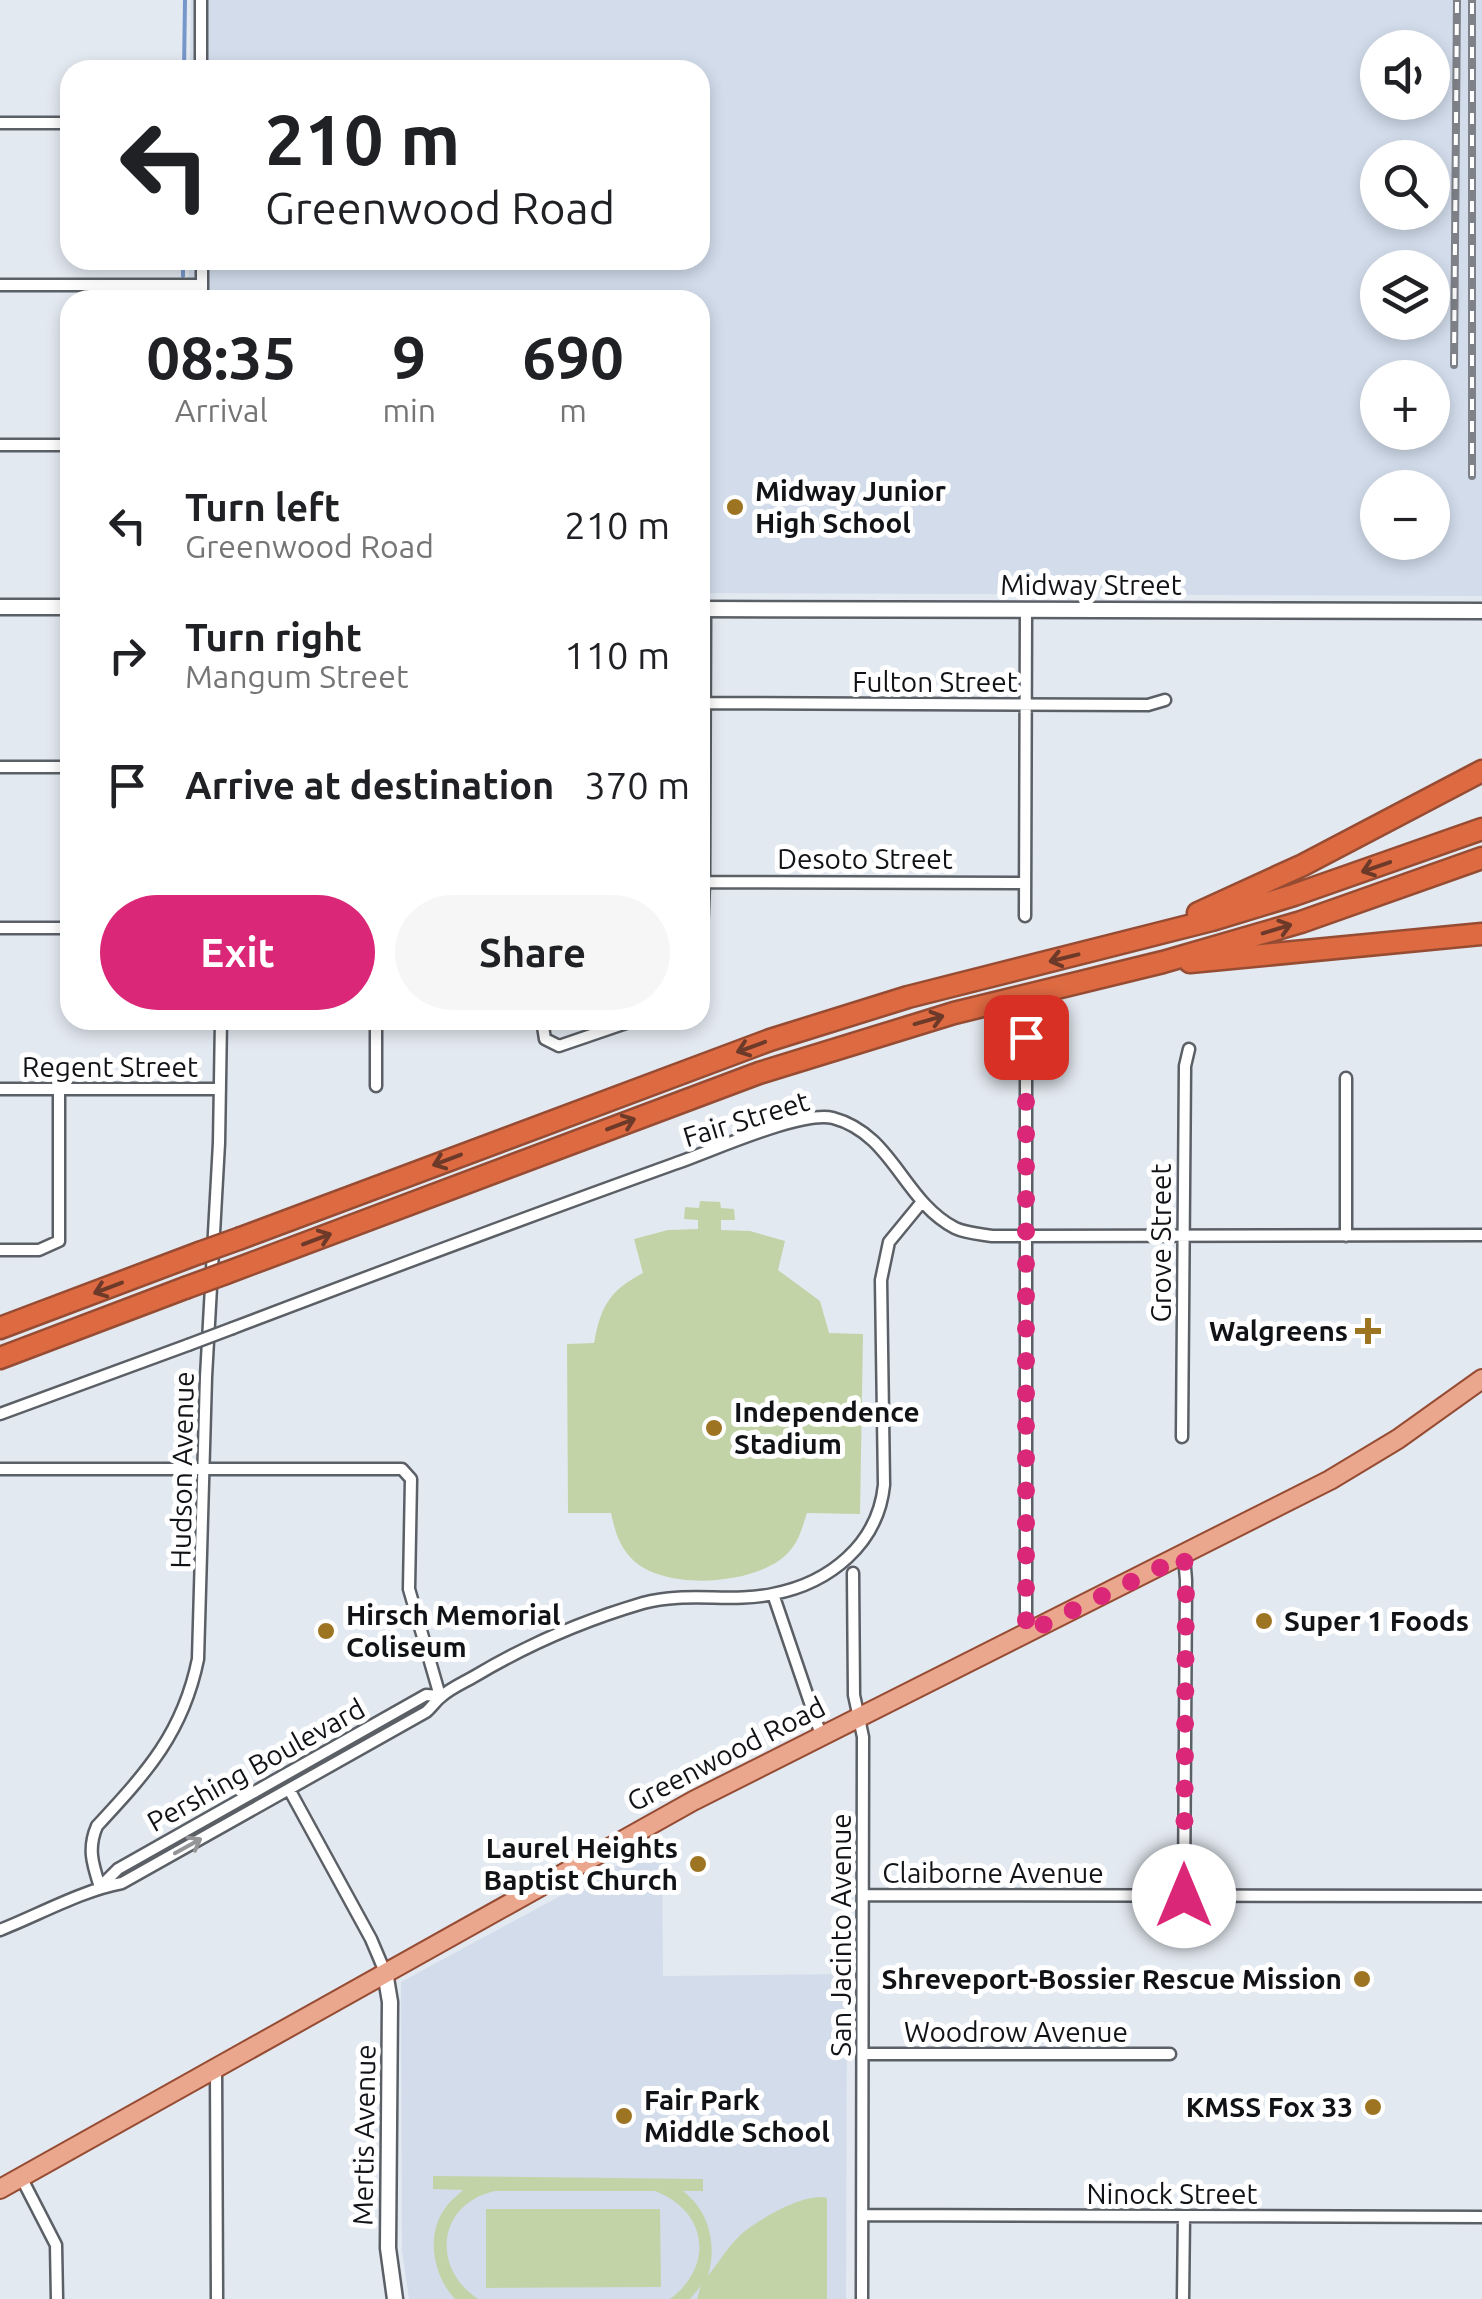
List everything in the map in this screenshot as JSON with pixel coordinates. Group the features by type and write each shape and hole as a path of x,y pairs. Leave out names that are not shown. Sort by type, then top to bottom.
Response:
{"highway":[{"path":"1144,938 1303,865 1482,770"},
{"path":"0,1328 770,1040 908,997 1144,938 1294,895 1475,831"},
{"path":"0,1358 792,1062 954,1013 1162,962 1301,922 1474,861"},
{"path":"1162,962 1212,962 1482,934"}],"main road":[{"name":"Greenwood Road","path":"0,2190 624,1838 820,1735 1184,1556 1354,1466 1482,1379"}],"street":[{"path":"201,0 201,60"},
{"path":"0,123 60,123"},
{"path":"202,270 202,290"},
{"path":"0,285 202,285"},
{"path":"0,445 60,445"},
{"path":"0,607 60,607"},
{"name":"Midway Street","path":"710,609 1482,611"},
{"path":"1025,916 1026,610"},
{"name":"Fulton Street","path":"710,703 1148,705 1165,700"},
{"path":"0,768 60,768"},
{"name":"Desoto Street","path":"710,882 1025,883"},
{"path":"0,928 60,928"},
{"name":"Hudson Avenue","path":"100,1887 91,1859 92,1837 97,1826 162,1752 183,1714 194,1682 200,1643 220,1030"},
{"path":"376,1030 376,1086"},
{"path":"543,1030 552,1045 566,1046 609,1030"},
{"path":"1026,1037 1026,1633"},
{"name":"Grove Street","path":"1182,1437 1185,1066 1189,1050"},
{"path":"1346,1078 1346,1236"},
{"name":"Regent Street","path":"0,1090 220,1089"},
{"path":"0,1250 39,1250 59,1241 59,1090"},
{"name":"Fair Street","path":"0,1414 796,1121 830,1118 865,1131 921,1203 956,1229 992,1236 1482,1236"},
{"name":"Pershing Boulevard","path":"0,1930 100,1887 122,1883 426,1712 440,1696 551,1637 643,1603 686,1595 772,1594 811,1582 852,1554 876,1522 883,1497 881,1280 888,1242 921,1203"},
{"path":"0,1469 402,1469 408,1474 409,1589 440,1696"},
{"path":"1184,1556 1184,1896"},
{"name":"San Jacinto Avenue","path":"853,1573 857,1718 864,1738 862,2299"},
{"path":"772,1594 820,1735"},
{"name":"Pershing Boulevard","path":"100,1887 118,1869 426,1695 440,1696"},
{"path":"290,1791 385,1972"},
{"name":"Claiborne Avenue","path":"864,1895 1482,1896"},
{"name":"Mertis Avenue","path":"385,1972 390,2002 388,2248 395,2299"},
{"name":"Woodrow Avenue","path":"863,2054 1170,2054"},
{"path":"216,2067 217,2299"},
{"path":"22,2177 56,2244 57,2299"},
{"name":"Ninock Street","path":"862,2216 1482,2217"},
{"path":"1183,2299 1184,2216"}],"shaded area":[{"path":"191,0 1482,0 1482,596 710,593 710,290 189,290 189,270 710,270 710,60 190,60"},
{"name":"Fair Park Middle School","path":"662,1841 663,1976 847,1974 846,2299 409,2299 402,2250 401,1982"}],"green space":[{"name":"Independence Stadium","path":"700,1201 720,1202 721,1208 734,1209 735,1220 721,1220 721,1230 750,1231 785,1241 778,1270 820,1301 829,1333 863,1334 860,1514 807,1513 794,1545 773,1564 734,1578 689,1580 649,1571 634,1561 621,1544 611,1513 568,1513 567,1344 594,1343 608,1301 643,1273 634,1239 668,1230 698,1229 698,1220 684,1219 685,1207 699,1208"},
{"path":"433,2176 703,2179 703,2191 683,2191 700,2209 709,2230 712,2253 708,2276 745,2231 796,2202 827,2198 827,2299 697,2299 701,2286 690,2299 670,2299 694,2271 699,2240 686,2212 655,2191 495,2191 461,2209 452,2223 447,2255 463,2286 478,2299 455,2299 441,2279 434,2242 439,2218 463,2190 433,2189"},
{"path":"486,2209 660,2209 661,2287 486,2288"}],"waterway":[{"path":"184,60 185,0"},
{"path":"183,270 183,276"}],"railway":[{"path":"1454,365 1457,0"},
{"path":"1472,0 1472,476"}],"place":[{"name":"Midway Junior High School","path":"735,507"},
{"name":"Walgreens","path":"1368,1331"},
{"name":"Independence Stadium","path":"714,1428"},
{"name":"Super 1 Foods","path":"1264,1621"},
{"name":"Hirsch Memorial Coliseum","path":"326,1631"},
{"name":"Laurel Heights Baptist Church","path":"698,1864"},
{"name":"Shreveport-Bossier Rescue Mission","path":"1362,1979"},
{"name":"KMSS Fox 33","path":"1373,2107"},
{"name":"Fair Park Middle School","path":"624,2116"}],"route":[{"path":"1026,1037 1026,1633 1184,1556 1184,1896"}]}
